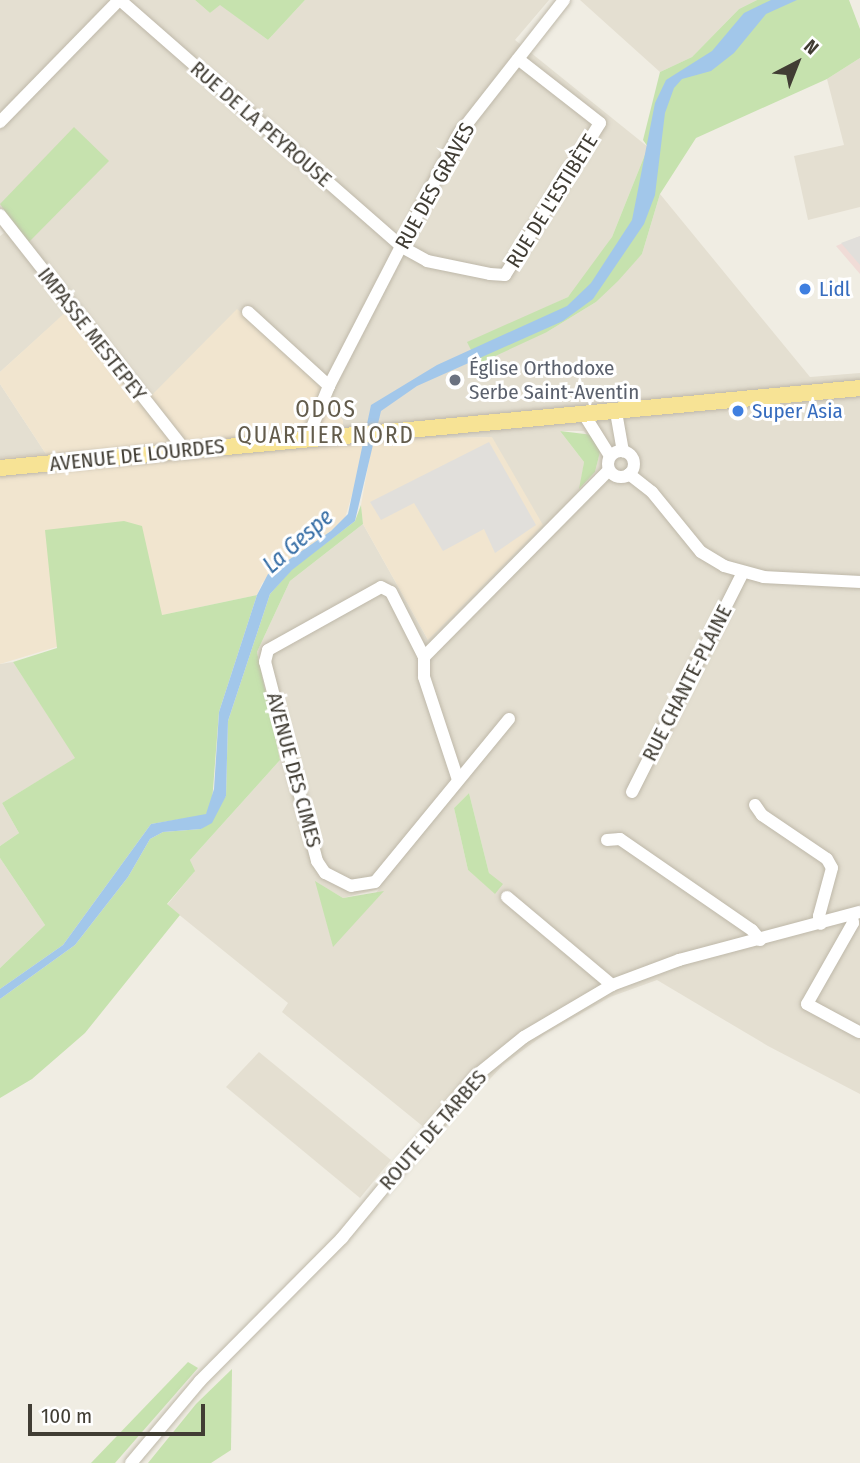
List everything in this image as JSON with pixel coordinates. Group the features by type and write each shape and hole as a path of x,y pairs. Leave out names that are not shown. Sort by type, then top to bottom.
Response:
{"main road":[{"name":"AVENUE DE LOURDES","path":"0,468 309,437 585,416 860,388"}],"street":[{"name":"RUE DE LA PEYROUSE","path":"0,122 119,0 402,247"},
{"name":"RUE DES GRAVES","path":"309,437 329,386 459,134 564,0"},
{"name":"RUE DE L'ESTIBÈTE","path":"402,247 427,261 505,275 600,123 518,59"},
{"name":"IMPASSE MESTEPEY","path":"0,215 186,451"},
{"path":"248,312 329,386"},
{"path":"618,412 623,451 633,459 629,474"},
{"path":"424,657 609,470 610,456 585,416"},
{"path":"610,456 623,451"},
{"path":"609,470 618,477 629,474"},
{"path":"629,474 652,492 701,552 742,573 860,582"},
{"name":"RUE CHANTE-PLAINE","path":"632,792 742,573"},
{"name":"AVENUE DES CIMES","path":"381,587 391,592 424,657 424,677 458,780 375,882 351,886 325,873 317,861 265,662 268,650 381,587"},
{"path":"458,780 509,719"},
{"path":"755,805 762,815 827,859 832,868 819,916 821,924"},
{"path":"607,840 620,839 752,930 760,940"},
{"path":"507,897 612,985"},
{"path":"856,914 807,1004 859,1032"},
{"name":"ROUTE DE TARBES","path":"131,1463 200,1381 342,1238 477,1075 553,1018 612,985 679,960 856,914"}],"shaded area":[{"path":"0,0 195,0 210,13 220,4 268,40 305,0 549,0 515,40 648,147 612,237 588,275 568,297 505,327 547,332 596,302 642,254 660,194 810,377 860,373 860,1094 768,1046 657,980 610,997 545,1034 503,1065 436,1137 282,1012 288,1003 167,905 194,872 190,860 280,760 257,652 290,581 363,524 428,640 492,437 343,441 343,421 329,402 142,405 69,310 0,372 0,236 4,233 0,227","holes":["560,431 584,431 600,452 595,472 580,488 584,462","469,793 495,893 468,870 454,808","316,882 343,898 379,889 333,946"]},
{"path":"580,0 757,0 739,9 692,57 660,72"},
{"path":"860,58 860,207 808,220 794,156 844,145 827,79"},
{"path":"860,236 860,274 836,246"},
{"path":"860,236 860,265 841,243"},
{"path":"69,309 142,405 237,309 333,394 330,402 343,421 343,441 364,440 362,462 344,521 262,583 257,595 162,615 0,664 0,458 46,454 0,384 0,372"},
{"path":"0,384 46,454 0,458"},
{"path":"492,437 543,525 428,640 363,524 361,505 373,439"},
{"path":"489,442 536,525 495,553 484,529 443,551 414,503 381,520 370,502"},
{"path":"13,662 76,758 2,803 19,833 0,846 0,664"},
{"path":"0,858 45,925 0,968"},
{"path":"259,1052 391,1160 360,1198 226,1087"}],"green space":[{"path":"195,0 305,0 268,40 220,5 210,13"},
{"path":"757,0 849,0 860,29 860,58 827,79 696,138 660,194 642,254 618,281 596,302 547,332 478,364 467,342 568,297 612,237 648,147 643,140 660,72 692,57 739,9"},
{"path":"74,127 109,161 28,243 0,204"},
{"path":"560,431 593,435 600,452 595,472 579,489 584,462"},
{"path":"361,505 363,524 290,581 257,652 280,760 190,860 195,871 167,904 180,915 85,1033 32,1079 0,1098 0,999 75,945 128,877 150,839 163,832 201,829 226,796 228,721 270,594 292,569 355,521"},
{"path":"124,521 142,526 162,615 257,595 219,712 212,802 206,815 151,824 63,945 0,989 0,968 45,925 0,858 0,846 19,833 2,803 75,758 13,662 57,648 45,530"},
{"path":"469,793 489,873 503,884 495,894 468,870 454,808"},
{"path":"315,881 343,898 384,891 333,947"},
{"path":"188,1362 198,1368 115,1463 91,1463"},
{"path":"232,1369 231,1450 211,1463 148,1463 196,1404"}],"water":[{"path":"771,0 797,0 766,14 734,53 711,71 682,79 674,88 665,113 655,195 644,224 593,299 563,321 417,386 381,411 355,521 292,570 270,594 228,721 226,796 212,823 201,829 163,832 150,839 128,877 75,945 0,999 0,989 63,945 151,824 206,814 214,789 219,712 257,595 268,574 331,531 348,514 371,405 437,365 567,306 591,283 632,220 655,103 666,80 712,51 744,13"}],"place":[{"name":"Lidl","path":"805,289"},
{"name":"Église Orthodoxe Serbe Saint-Aventin","path":"455,380"},
{"name":"Super Asia","path":"738,411"}],"district":[{"name":"ODOS QUARTIER NORD","path":"326,422"}],"water label":[{"name":"La Gespe","path":"298,541"}]}
